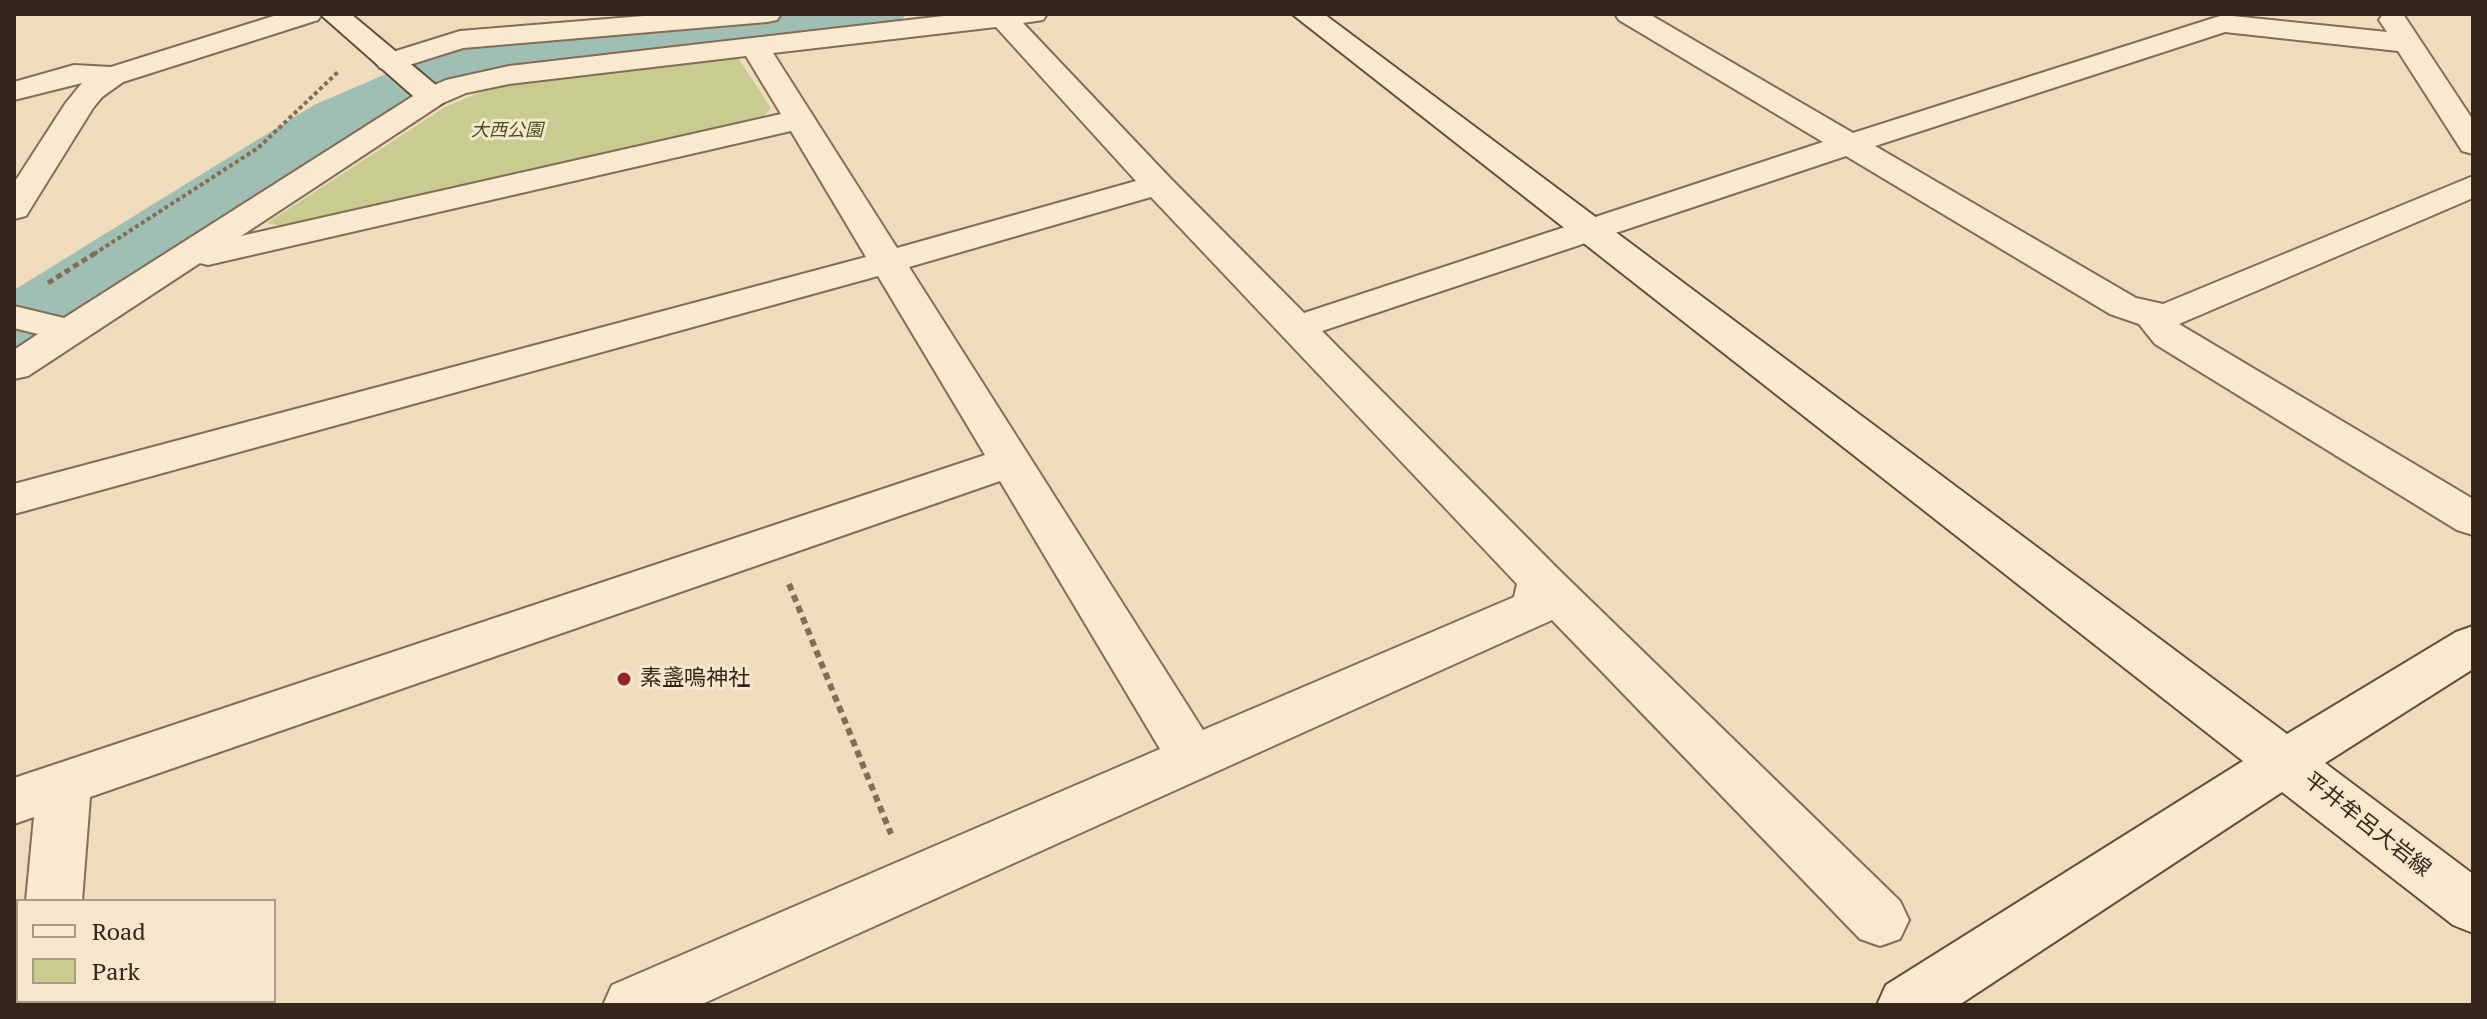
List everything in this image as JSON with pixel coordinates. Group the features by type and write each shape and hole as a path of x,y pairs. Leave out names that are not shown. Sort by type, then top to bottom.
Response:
{"street":[{"path":"14,91 74,74 113,76 308,14"},
{"path":"334,14 432,97"},
{"path":"396,67 460,40 767,14"},
{"path":"14,367 60,328 178,261 432,97 457,86 509,75 1034,14"},
{"path":"1306,14 2285,762 1907,1005"},
{"path":"1632,14 2123,306 2152,316 2169,315 2473,186"},
{"path":"2390,14 2473,144"},
{"path":"1003,18 1158,185 1541,580 1880,920"},
{"path":"1298,327 1588,229 2223,23 2406,43"},
{"path":"756,48 1194,760"},
{"path":"14,209 80,104 113,76"},
{"path":"178,261 798,120"},
{"path":"14,499 888,262 1158,185"},
{"path":"26,304 60,328"},
{"path":"2152,316 2169,336 2473,519"},
{"path":"14,801 1010,462"},
{"path":"633,1005 1536,607 1541,580"},
{"name":"平井牟呂大岩線","path":"2473,645 2285,762 2473,907"},
{"path":"54,899 64,784"}],"path":[{"path":"26,304 258,148 334,73 344,70"},
{"path":"773,542 911,883"}],"green space":[{"name":"大西公園","path":"738,58 771,108 762,119 290,228 267,223 445,107 491,88 545,78"}],"waterway":[{"path":"14,326 338,120 474,60 875,14"}],"place":[{"name":"素盞嗚神社","path":"624,679"}]}
